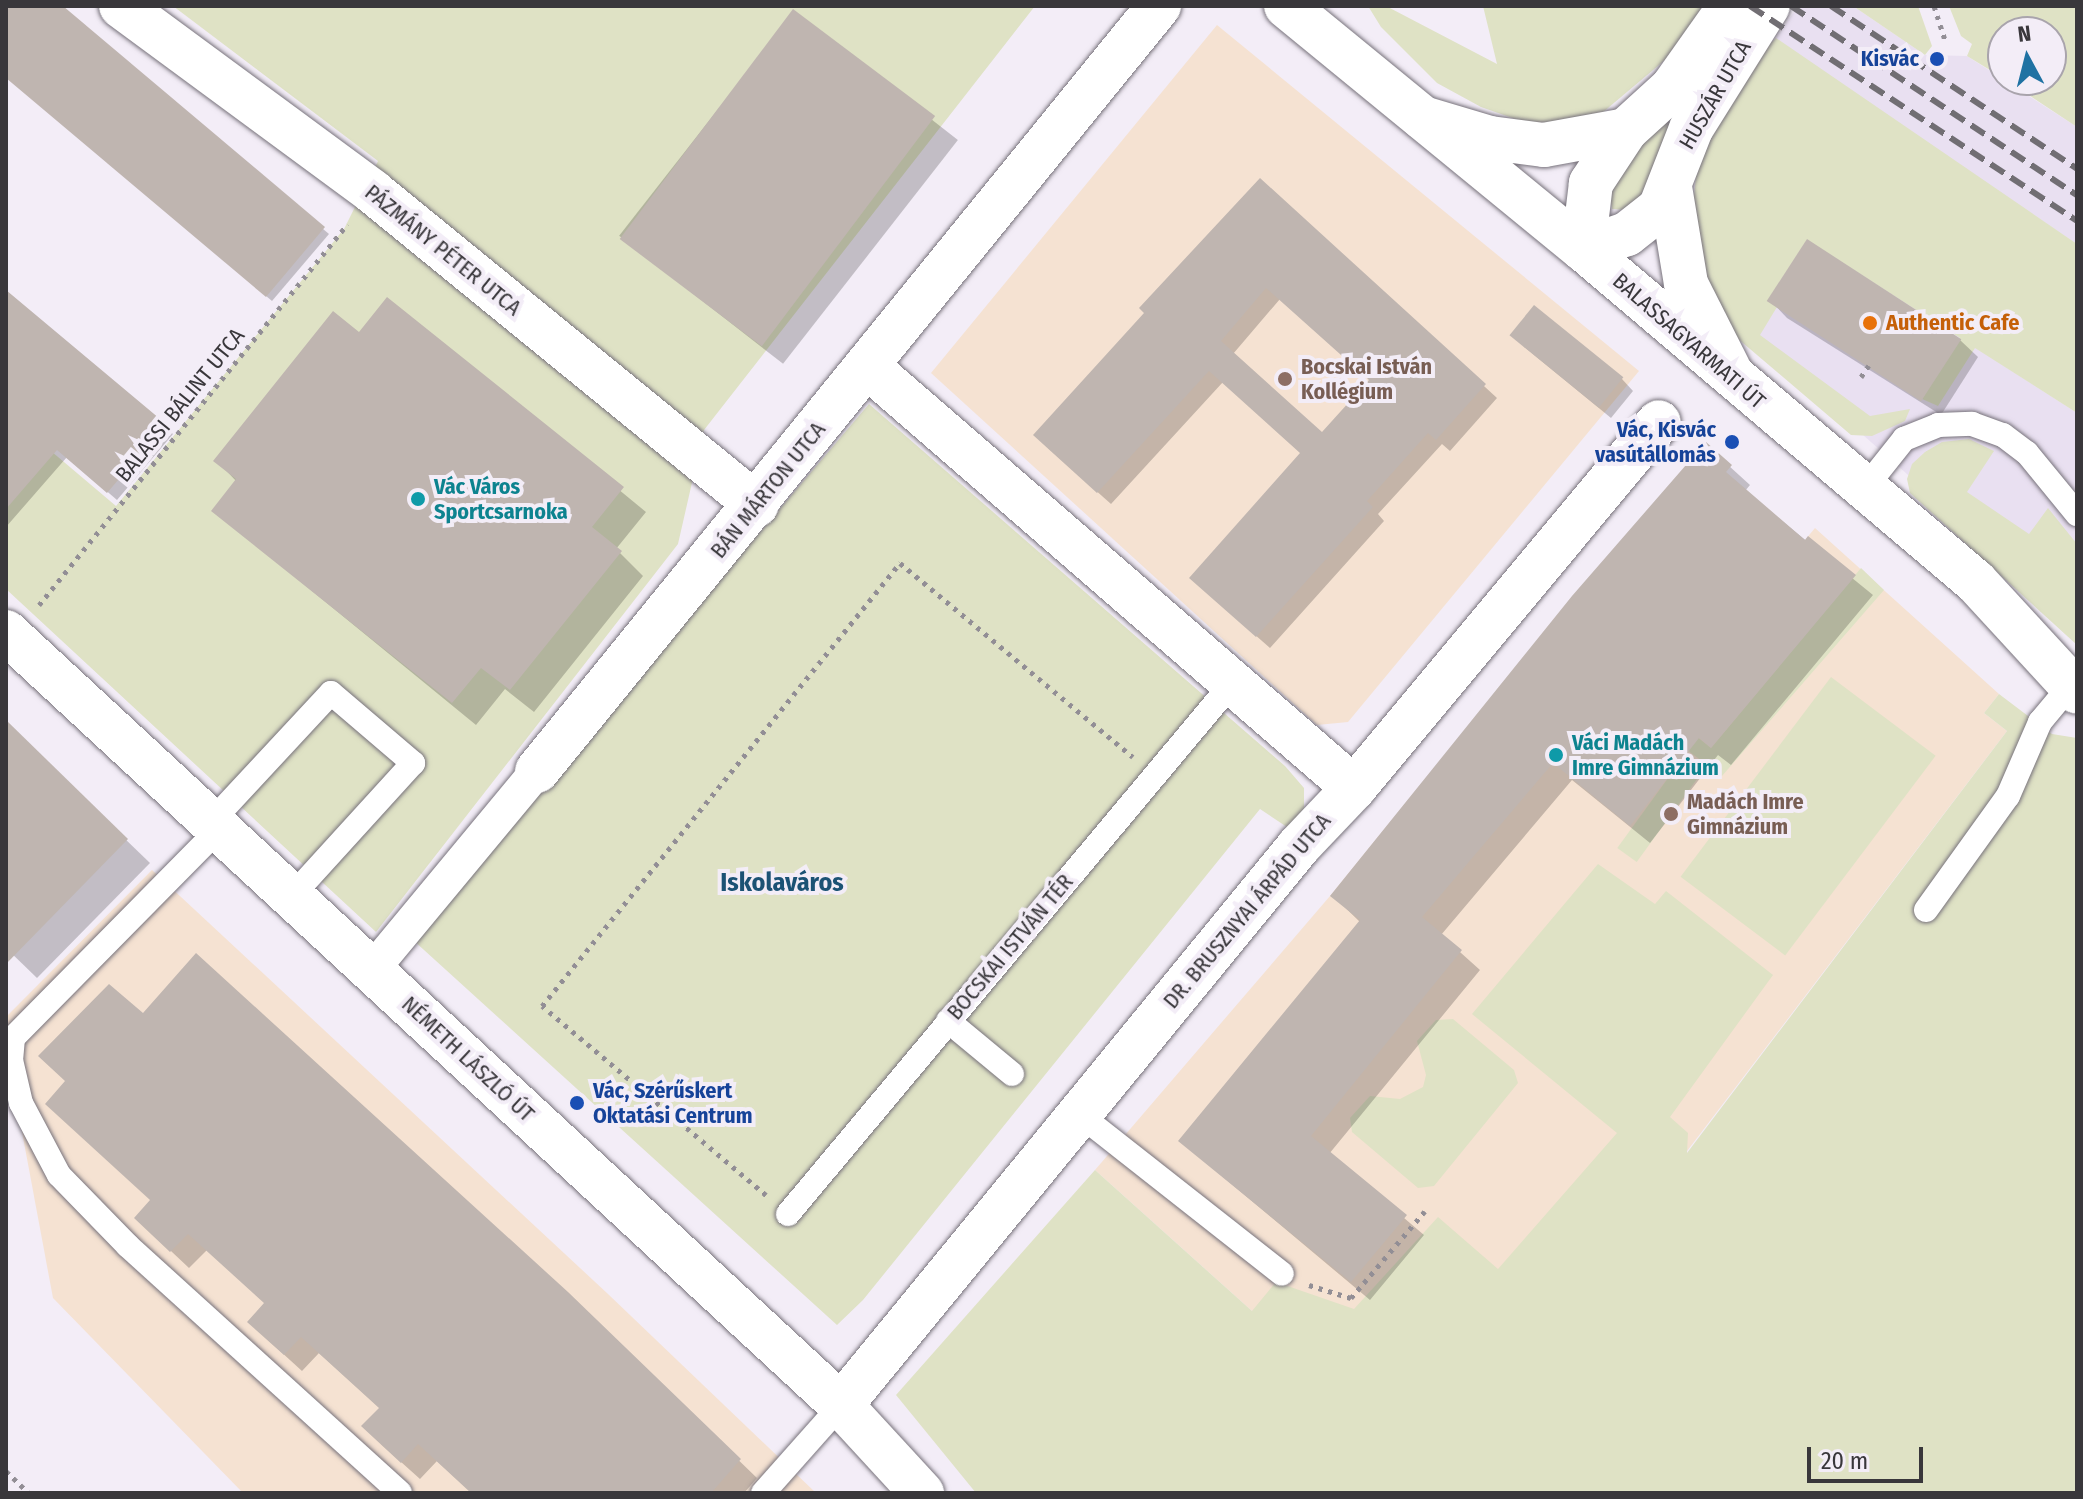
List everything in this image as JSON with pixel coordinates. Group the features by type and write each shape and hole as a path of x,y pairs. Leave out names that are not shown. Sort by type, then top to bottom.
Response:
{"street":[{"name":"PÁZMÁNY PÉTER UTCA","path":"121,6 373,192 757,505"},
{"name":"BÁN MÁRTON UTCA","path":"372,970 757,505 1159,6"},
{"name":"BALASSAGYARMATI ÚT","path":"1286,6 1583,249 1976,582 2074,689"},
{"name":"HUSZÁR UTCA","path":"1730,6 1672,88 1626,130 1591,183 1583,249 1645,223 1670,187 1691,129 1768,6"},
{"path":"1423,118 1490,138 1544,145 1626,130"},
{"name":"HUSZÁR UTCA","path":"1670,187 1686,284 1700,319 1737,381"},
{"path":"868,367 1354,788"},
{"name":"DR. BRUSZNYAI ÁRPÁD UTCA","path":"841,1405 1299,846 1354,788 1659,422"},
{"name":"NÉMETH LÁSZLÓ ÚT","path":"9,635 841,1405 922,1493"}],"lane":[{"path":"1865,488 1904,439 1938,425 1961,424 2003,435 2065,485 2077,501"},
{"path":"2065,485 2077,514"},
{"name":"BOCSKAI ISTVÁN TÉR","path":"788,1214 1234,681"},
{"path":"1926,910 2008,796 2040,722 2074,689"},
{"path":"292,896 413,763 331,693 215,826 13,1038 11,1060 21,1103 59,1175 128,1246 400,1493"},
{"path":"948,1021 1012,1074"},
{"path":"1079,1114 1282,1274"},
{"path":"763,1493 841,1405"}],"path":[{"path":"1934,6 1946,42"},
{"name":"BALASSI BÁLINT UTCA","path":"9,635 373,192"},
{"path":"1861,377 1869,365"},
{"path":"788,1214 542,1006 900,563 1155,775"},
{"path":"1282,1274 1351,1298 1425,1211"},
{"path":"6,1471 29,1493"}],"shaded area":[{"path":"1798,6 1853,6 1925,55 1967,56 1987,69 1987,96 2029,96 2077,127 2077,244 1828,78 1776,38"},
{"name":"Bocskai István Kollégium","path":"1217,25 1639,371 1348,722 1317,725 931,373"},
{"path":"1807,239 2077,413 2077,625 1746,331"},
{"path":"1815,528 1999,694 1984,713 2007,731 1438,1478 1095,1170 1330,896 1539,639 1805,540"},
{"path":"152,870 608,1294 816,1493 243,1493 53,1298 6,1046 6,1017"}],"green space":[{"path":"173,6 1035,6 704,430 678,544 376,932 6,589 6,413 116,506 344,229 378,161"},
{"path":"1368,6 1386,6 1497,64 1483,6 1717,6 1665,60 1602,113 1573,123 1527,123 1481,107 1437,83 1381,27"},
{"path":"1853,6 1918,6 1932,46 1925,55"},
{"path":"1949,6 2077,6 2077,127 2030,96 2067,96 2067,16 1987,16 1987,68 1967,56 1972,44 1961,36"},
{"path":"1739,13 1644,191 1629,210 1612,209 1607,178"},
{"path":"1776,38 2077,244 2077,413 1975,348 1938,406 1922,399 1960,338 1807,240 1768,300 1777,307 1760,335 1870,416 1910,409 1905,421 1872,436 1851,435 1730,332 1707,286 1693,205 1697,167 1732,80"},
{"path":"869,404 1285,766 1304,788 1304,810 1290,829 1260,809 863,1300 837,1325 413,940"},
{"path":"1969,439 1994,451 1967,492 2029,534 2048,508 2077,544 2077,645 1910,493 1907,479 1912,464 1925,452 1942,442"},
{"path":"1861,568 1884,590 1722,776 1663,732 1674,718 1711,748"},
{"path":"1831,677 1936,756 1785,955 1681,877"},
{"path":"1999,694 2052,734 2077,738 2077,1493 976,1493 896,1395 1095,1170 1252,1311 1276,1282 1354,1309 1438,1217 1498,1269 1617,1133 1472,1014 1598,864 1655,904 1666,891 1773,975 1670,1117 1688,1133 1687,1153 2007,731 1984,713"},
{"path":"1679,763 1698,777 1637,862 1617,848"},
{"path":"1453,1019 1514,1070 1518,1083 1434,1186 1418,1188 1352,1132 1350,1118 1370,1096 1400,1099 1423,1087 1426,1075 1417,1041 1436,1020"}],"building":[{"path":"6,6 63,6 325,227 266,297 6,78"},
{"path":"793,9 935,116 762,346 620,239"},
{"path":"1260,178 1486,384 1436,440 1428,433 1367,501 1373,507 1256,637 1189,578 1300,453 1209,371 1097,493 1033,435 1144,313 1139,308","holes":["1266,288 1369,380 1322,432 1221,341"]},
{"name":"Authentic Cafe","path":"1807,239 1961,339 1921,401 1767,301"},
{"path":"6,290 166,424 107,493 57,450 6,509"},
{"name":"Vác Város Sportcsarnoka","path":"387,297 624,487 592,527 622,551 510,690 481,668 452,703 211,511 236,479 213,461 333,311 359,332"},
{"path":"1534,305 1623,377 1599,408 1509,335"},
{"path":"1706,442 1732,465 1726,472 1805,540 1808,536 1856,575 1711,748 1699,738 1630,826 1553,763 1422,917 1462,950 1311,1136 1407,1215 1351,1282 1178,1141 1360,920 1330,896 1572,596"},
{"path":"6,720 128,839 6,964"},
{"path":"196,953 568,1292 741,1459 711,1493 471,1493 418,1444 401,1463 361,1426 379,1408 301,1337 284,1355 247,1322 264,1303 188,1234 170,1252 134,1218 150,1200 45,1104 65,1081 38,1056 109,984 143,1013"}],"railway":[{"path":"1750,6 2077,221"},
{"path":"1791,6 2077,195"},
{"path":"1831,6 2077,169"}],"place":[{"name":"Kisvác","path":"1937,59"},
{"name":"Authentic Cafe","path":"1870,323"},
{"name":"Bocskai István Kollégium","path":"1285,379"},
{"name":"Vác, Kisvác vasútállomás","path":"1732,442"},
{"name":"Vác Város Sportcsarnoka","path":"418,499"},
{"name":"Váci Madách Imre Gimnázium","path":"1556,755"},
{"name":"Madách Imre Gimnázium","path":"1671,814"},
{"name":"Vác, Szérűskert Oktatási Centrum","path":"577,1103"}],"district":[{"name":"Iskolaváros","path":"782,883"}]}
